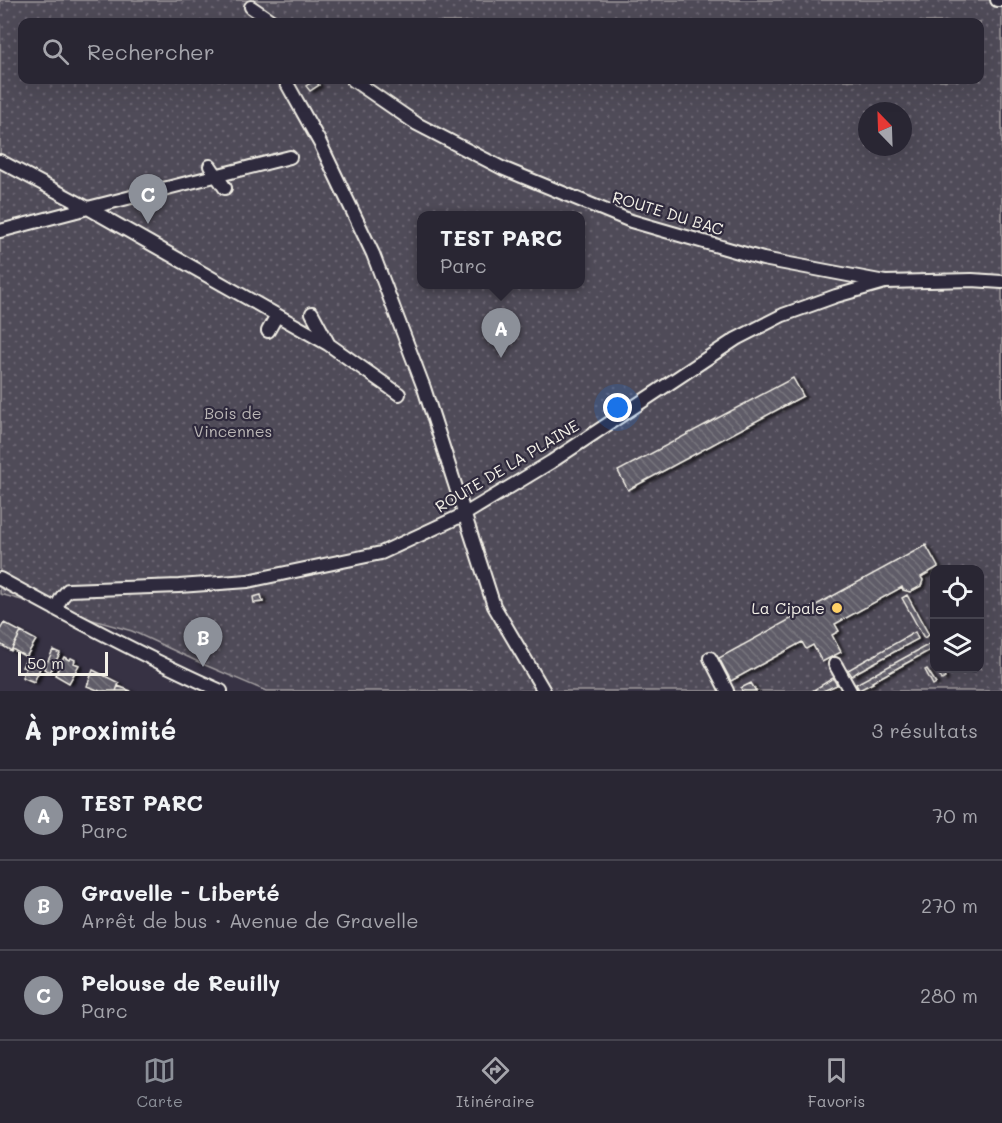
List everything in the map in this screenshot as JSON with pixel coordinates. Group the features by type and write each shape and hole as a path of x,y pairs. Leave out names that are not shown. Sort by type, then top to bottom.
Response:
{"street":[{"path":"997,0 1002,0"},
{"path":"248,4 256,18"},
{"path":"248,4 267,18"},
{"path":"287,84 320,143 373,254 424,388 494,606 544,691"},
{"name":"ROUTE DU BAC","path":"359,84 417,124 483,159 631,221 763,259 885,282 972,280 1002,282"},
{"path":"0,231 213,171 290,157"},
{"path":"0,161 88,208 328,344 399,394"},
{"path":"213,171 225,188"},
{"path":"972,280 1002,274"},
{"name":"ROUTE DE LA PLAINE","path":"56,609 62,597 69,590 248,581 381,553 465,514 551,462 736,339 783,315 885,282"},
{"path":"312,313 328,344"},
{"path":"268,331 277,315"},
{"path":"0,579 170,668 221,691"},
{"path":"710,658 727,691"},
{"path":"835,664 850,691"}],"green space":[{"name":"Bois de Vincennes","path":"0,0 1002,0 1002,691 266,691 132,631 0,594"}],"building":[{"path":"309,84 319,85 310,91 306,86"},
{"path":"793,378 803,396 628,490 618,471"},
{"name":"La Cipale","path":"926,545 937,565 930,565 930,572 921,577 923,580 921,586 910,592 903,590 902,587 835,624 839,631 832,635 841,652 822,662 813,645 806,649 802,642 731,681 719,658"},
{"path":"261,595 263,602 254,603 253,597"},
{"path":"907,595 929,635 924,638 902,598"},
{"path":"4,623 21,632 11,651 0,644 0,630"},
{"path":"21,632 36,640 26,657 12,649"},
{"path":"915,632 918,639 852,676 848,670"},
{"path":"930,643 930,650 859,690 856,684"},
{"path":"53,650 60,653 50,672 44,669"},
{"path":"64,657 75,660 74,663 79,665 69,683 55,675"},
{"path":"26,659 41,666 34,682 22,677 26,668 22,667"},
{"path":"927,669 936,683 933,685 925,670"},
{"path":"93,670 119,683 116,691 100,691 87,686"},
{"path":"938,673 942,673 945,678 942,680"},
{"path":"833,678 837,685 823,691 812,691"},
{"path":"751,683 756,691 742,691 741,688"},
{"path":"118,686 131,691 116,691"}],"place":[{"name":"Pelouse de Reuilly","path":"148,224"},
{"name":"TEST PARC","path":"501,358"},
{"name":"La Cipale","path":"837,608"},
{"name":"Gravelle - Liberté","path":"203,667"}]}
